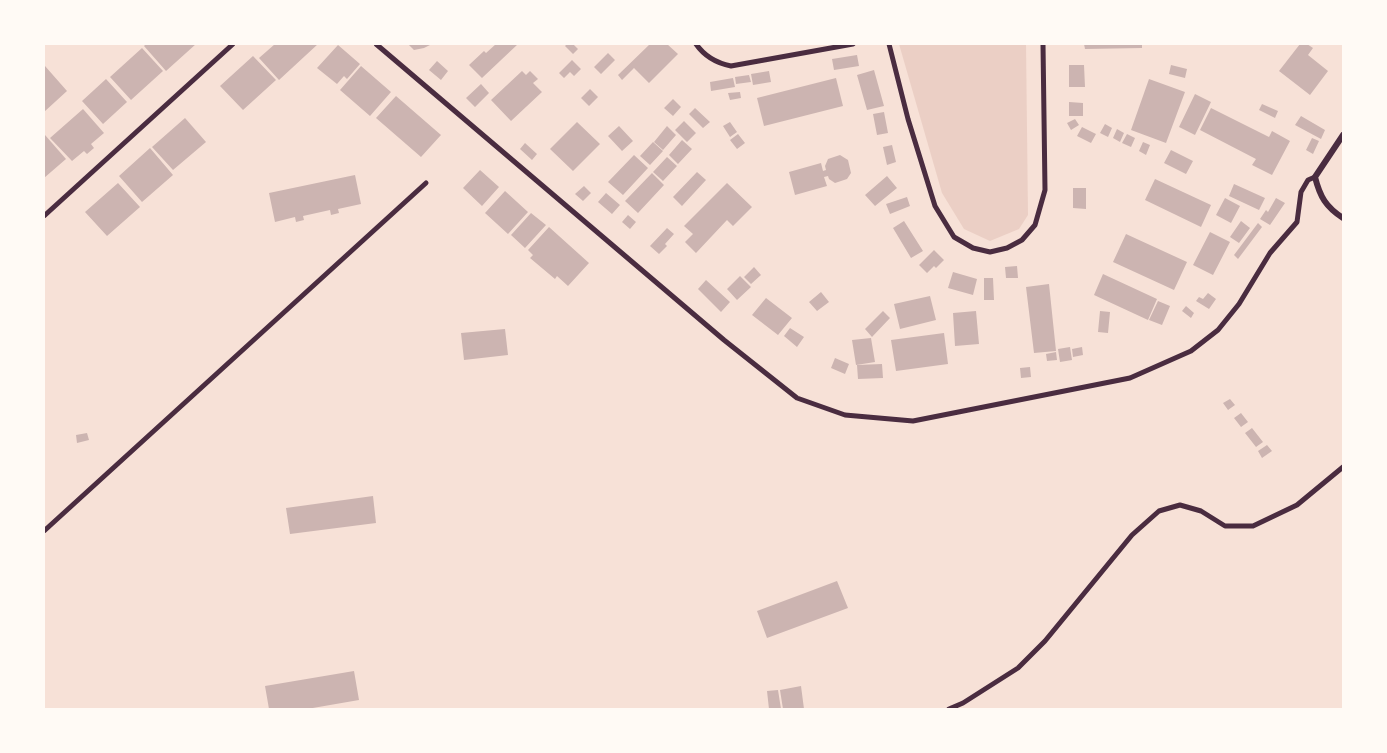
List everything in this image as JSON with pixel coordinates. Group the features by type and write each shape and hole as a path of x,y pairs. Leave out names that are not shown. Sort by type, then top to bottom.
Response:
{"street":[{"path":"44,216 232,44"},
{"path":"376,44 724,340 797,398 846,415 913,421 1130,378 1191,351 1218,330 1239,304 1270,253 1296,222 1302,192 1308,180 1315,177 1343,135"},
{"path":"696,44 702,52 718,63 731,66 852,44"},
{"path":"889,44 908,119 935,206 954,237 973,248 990,252 1007,248 1022,240 1035,225 1045,190 1043,44"},
{"path":"1315,177 1320,196 1336,214 1343,218"},
{"path":"44,531 426,183"},
{"path":"949,709 963,703 1018,668 1045,641 1132,535 1159,512 1180,505 1201,511 1226,526 1253,526 1296,505 1343,467"}],"shaded area":[{"path":"899,44 1026,44 1028,215 1019,229 990,241 964,229 942,193"}],"building":[{"path":"146,44 196,44 166,71 144,46"},
{"path":"275,44 318,44 279,80 259,58"},
{"path":"408,44 432,44 414,50"},
{"path":"496,44 518,44 482,78 469,65 484,51 486,53"},
{"path":"573,44 578,49 573,54 565,46"},
{"path":"650,44 667,44 678,54 649,83 634,68 622,80 618,75"},
{"path":"1084,44 1142,44 1142,48 1085,49"},
{"path":"1300,44 1307,44 1313,48 1308,55 1328,71 1310,95 1279,71"},
{"path":"338,45 360,64 347,79 344,76 337,84 317,68"},
{"path":"142,48 163,71 131,100 110,77"},
{"path":"608,53 615,60 601,74 594,67"},
{"path":"857,55 859,66 834,70 832,59"},
{"path":"253,56 276,80 243,110 220,86"},
{"path":"572,60 581,69 574,76 570,72 564,78 559,73"},
{"path":"437,61 448,71 441,80 429,70"},
{"path":"1069,65 1084,65 1085,87 1069,87"},
{"path":"1171,65 1187,69 1185,78 1169,74"},
{"path":"361,66 391,92 370,116 340,90"},
{"path":"44,67 67,91 44,112"},
{"path":"874,70 884,106 867,110 857,75"},
{"path":"522,71 526,75 530,71 538,79 533,83 542,92 511,121 491,100"},
{"path":"769,71 771,82 753,85 751,74"},
{"path":"749,75 751,82 736,84 735,77"},
{"path":"733,78 735,87 711,91 710,82"},
{"path":"836,78 843,106 764,126 757,98"},
{"path":"106,79 127,102 103,124 82,101"},
{"path":"1149,79 1185,92 1166,143 1131,130"},
{"path":"481,84 489,93 475,107 466,98"},
{"path":"590,89 598,97 589,106 581,98"},
{"path":"740,92 741,98 730,100 728,93"},
{"path":"1195,94 1211,102 1195,135 1179,127"},
{"path":"396,96 441,135 421,157 376,118"},
{"path":"673,99 681,107 673,116 664,108"},
{"path":"1069,102 1083,103 1083,116 1069,116"},
{"path":"1262,104 1278,111 1275,118 1259,110"},
{"path":"695,108 710,122 703,128 689,114"},
{"path":"1211,108 1269,137 1272,131 1290,141 1272,175 1252,165 1256,159 1200,130"},
{"path":"83,109 104,133 91,144 94,148 87,154 84,151 72,161 50,138"},
{"path":"884,112 888,133 877,135 873,114"},
{"path":"1301,116 1325,130 1321,139 1295,125"},
{"path":"185,118 206,142 173,170 152,147"},
{"path":"1075,119 1079,125 1071,130 1067,123"},
{"path":"684,121 696,133 687,142 675,130"},
{"path":"577,122 600,144 573,171 550,149"},
{"path":"730,122 737,132 730,137 723,126"},
{"path":"1105,124 1112,128 1108,137 1100,133"},
{"path":"619,126 633,141 622,151 608,136"},
{"path":"667,126 676,135 663,150 654,142"},
{"path":"1082,127 1096,134 1091,143 1077,136"},
{"path":"1117,129 1124,133 1120,142 1113,138"},
{"path":"738,134 745,143 737,149 730,140"},
{"path":"1127,134 1135,138 1131,147 1122,143"},
{"path":"44,136 66,159 44,178"},
{"path":"1312,138 1319,141 1313,154 1306,150"},
{"path":"682,140 692,149 678,164 669,155"},
{"path":"653,142 663,151 650,165 640,156"},
{"path":"1143,142 1150,145 1146,155 1139,151"},
{"path":"525,143 537,154 532,160 520,149"},
{"path":"892,145 896,162 887,165 883,147"},
{"path":"150,148 173,175 142,202 119,176"},
{"path":"1171,150 1193,161 1186,174 1164,163"},
{"path":"634,155 648,168 623,195 608,182"},
{"path":"840,155 848,160 851,173 847,179 835,183 828,176 824,177 827,186 795,195 789,172 821,163 823,171 826,170 825,166 828,159"},
{"path":"667,157 677,166 663,181 653,172"},
{"path":"480,170 499,187 482,206 463,188"},
{"path":"697,172 706,180 682,206 673,197"},
{"path":"652,173 664,185 638,213 625,201"},
{"path":"355,175 361,204 338,209 339,213 331,215 330,210 303,216 304,220 296,222 295,217 275,222 269,193"},
{"path":"887,176 897,188 875,206 865,195"},
{"path":"1155,179 1211,205 1201,227 1145,200"},
{"path":"118,183 140,207 107,236 85,212"},
{"path":"727,183 752,207 733,226 727,220 696,253 685,242 693,234 684,226"},
{"path":"1234,184 1265,198 1259,210 1229,196"},
{"path":"584,186 591,193 583,201 575,194"},
{"path":"1073,188 1086,188 1086,209 1073,208"},
{"path":"505,191 528,212 508,234 485,213"},
{"path":"606,193 620,205 612,214 598,202"},
{"path":"907,197 910,206 890,214 886,204"},
{"path":"1225,198 1240,206 1231,223 1216,215"},
{"path":"1276,198 1285,203 1270,225 1260,219 1266,210 1268,212"},
{"path":"531,213 546,225 525,248 511,235"},
{"path":"628,215 636,222 630,229 622,222"},
{"path":"904,221 923,251 911,258 893,228"},
{"path":"1241,221 1250,228 1239,243 1230,237"},
{"path":"1258,223 1262,227 1238,259 1234,255"},
{"path":"549,227 589,263 568,286 557,276 555,279 530,258 533,255 528,250"},
{"path":"667,228 674,234 665,244 667,246 659,254 650,246"},
{"path":"1210,232 1230,242 1213,275 1193,265"},
{"path":"1126,234 1187,262 1174,290 1113,262"},
{"path":"934,250 944,260 927,273 919,265"},
{"path":"1017,266 1018,278 1006,278 1005,267"},
{"path":"754,267 761,275 751,284 744,277"},
{"path":"953,272 977,279 973,295 948,288"},
{"path":"1103,274 1157,299 1148,320 1094,295"},
{"path":"740,276 751,287 737,300 727,289"},
{"path":"984,278 993,278 994,300 984,300"},
{"path":"706,280 730,302 721,312 698,289"},
{"path":"1049,284 1056,351 1034,353 1026,287"},
{"path":"821,292 829,302 817,311 809,302"},
{"path":"1208,293 1216,299 1209,309 1196,301 1199,297 1203,299"},
{"path":"930,296 936,320 900,329 894,304"},
{"path":"766,298 792,318 778,335 752,315"},
{"path":"1158,301 1170,306 1162,325 1149,320"},
{"path":"1186,306 1194,313 1191,318 1182,311"},
{"path":"883,311 890,318 872,337 865,329"},
{"path":"976,311 979,344 955,346 953,313"},
{"path":"1100,311 1110,312 1108,333 1098,332"},
{"path":"790,328 804,337 797,347 784,336"},
{"path":"505,329 508,355 464,360 461,333"},
{"path":"944,333 948,364 896,371 891,340"},
{"path":"871,338 875,362 856,365 852,340"},
{"path":"1070,347 1072,360 1060,362 1058,349"},
{"path":"1082,347 1083,355 1073,357 1072,349"},
{"path":"1056,352 1057,360 1047,361 1046,354"},
{"path":"835,358 849,364 845,374 831,368"},
{"path":"882,364 883,378 858,379 857,365"},
{"path":"1030,367 1031,377 1021,378 1020,368"},
{"path":"1230,399 1235,405 1228,410 1223,403"},
{"path":"1241,413 1248,422 1241,427 1234,418"},
{"path":"1252,428 1263,442 1256,447 1245,433"},
{"path":"87,433 89,440 77,443 76,435"},
{"path":"1267,445 1272,451 1262,458 1258,451"},
{"path":"373,496 376,523 290,534 286,508"},
{"path":"837,581 848,608 767,638 757,611"},
{"path":"354,671 359,700 307,709 269,709 265,686"},
{"path":"801,686 804,709 783,709 780,690"},
{"path":"778,690 781,709 769,709 767,691"}]}
